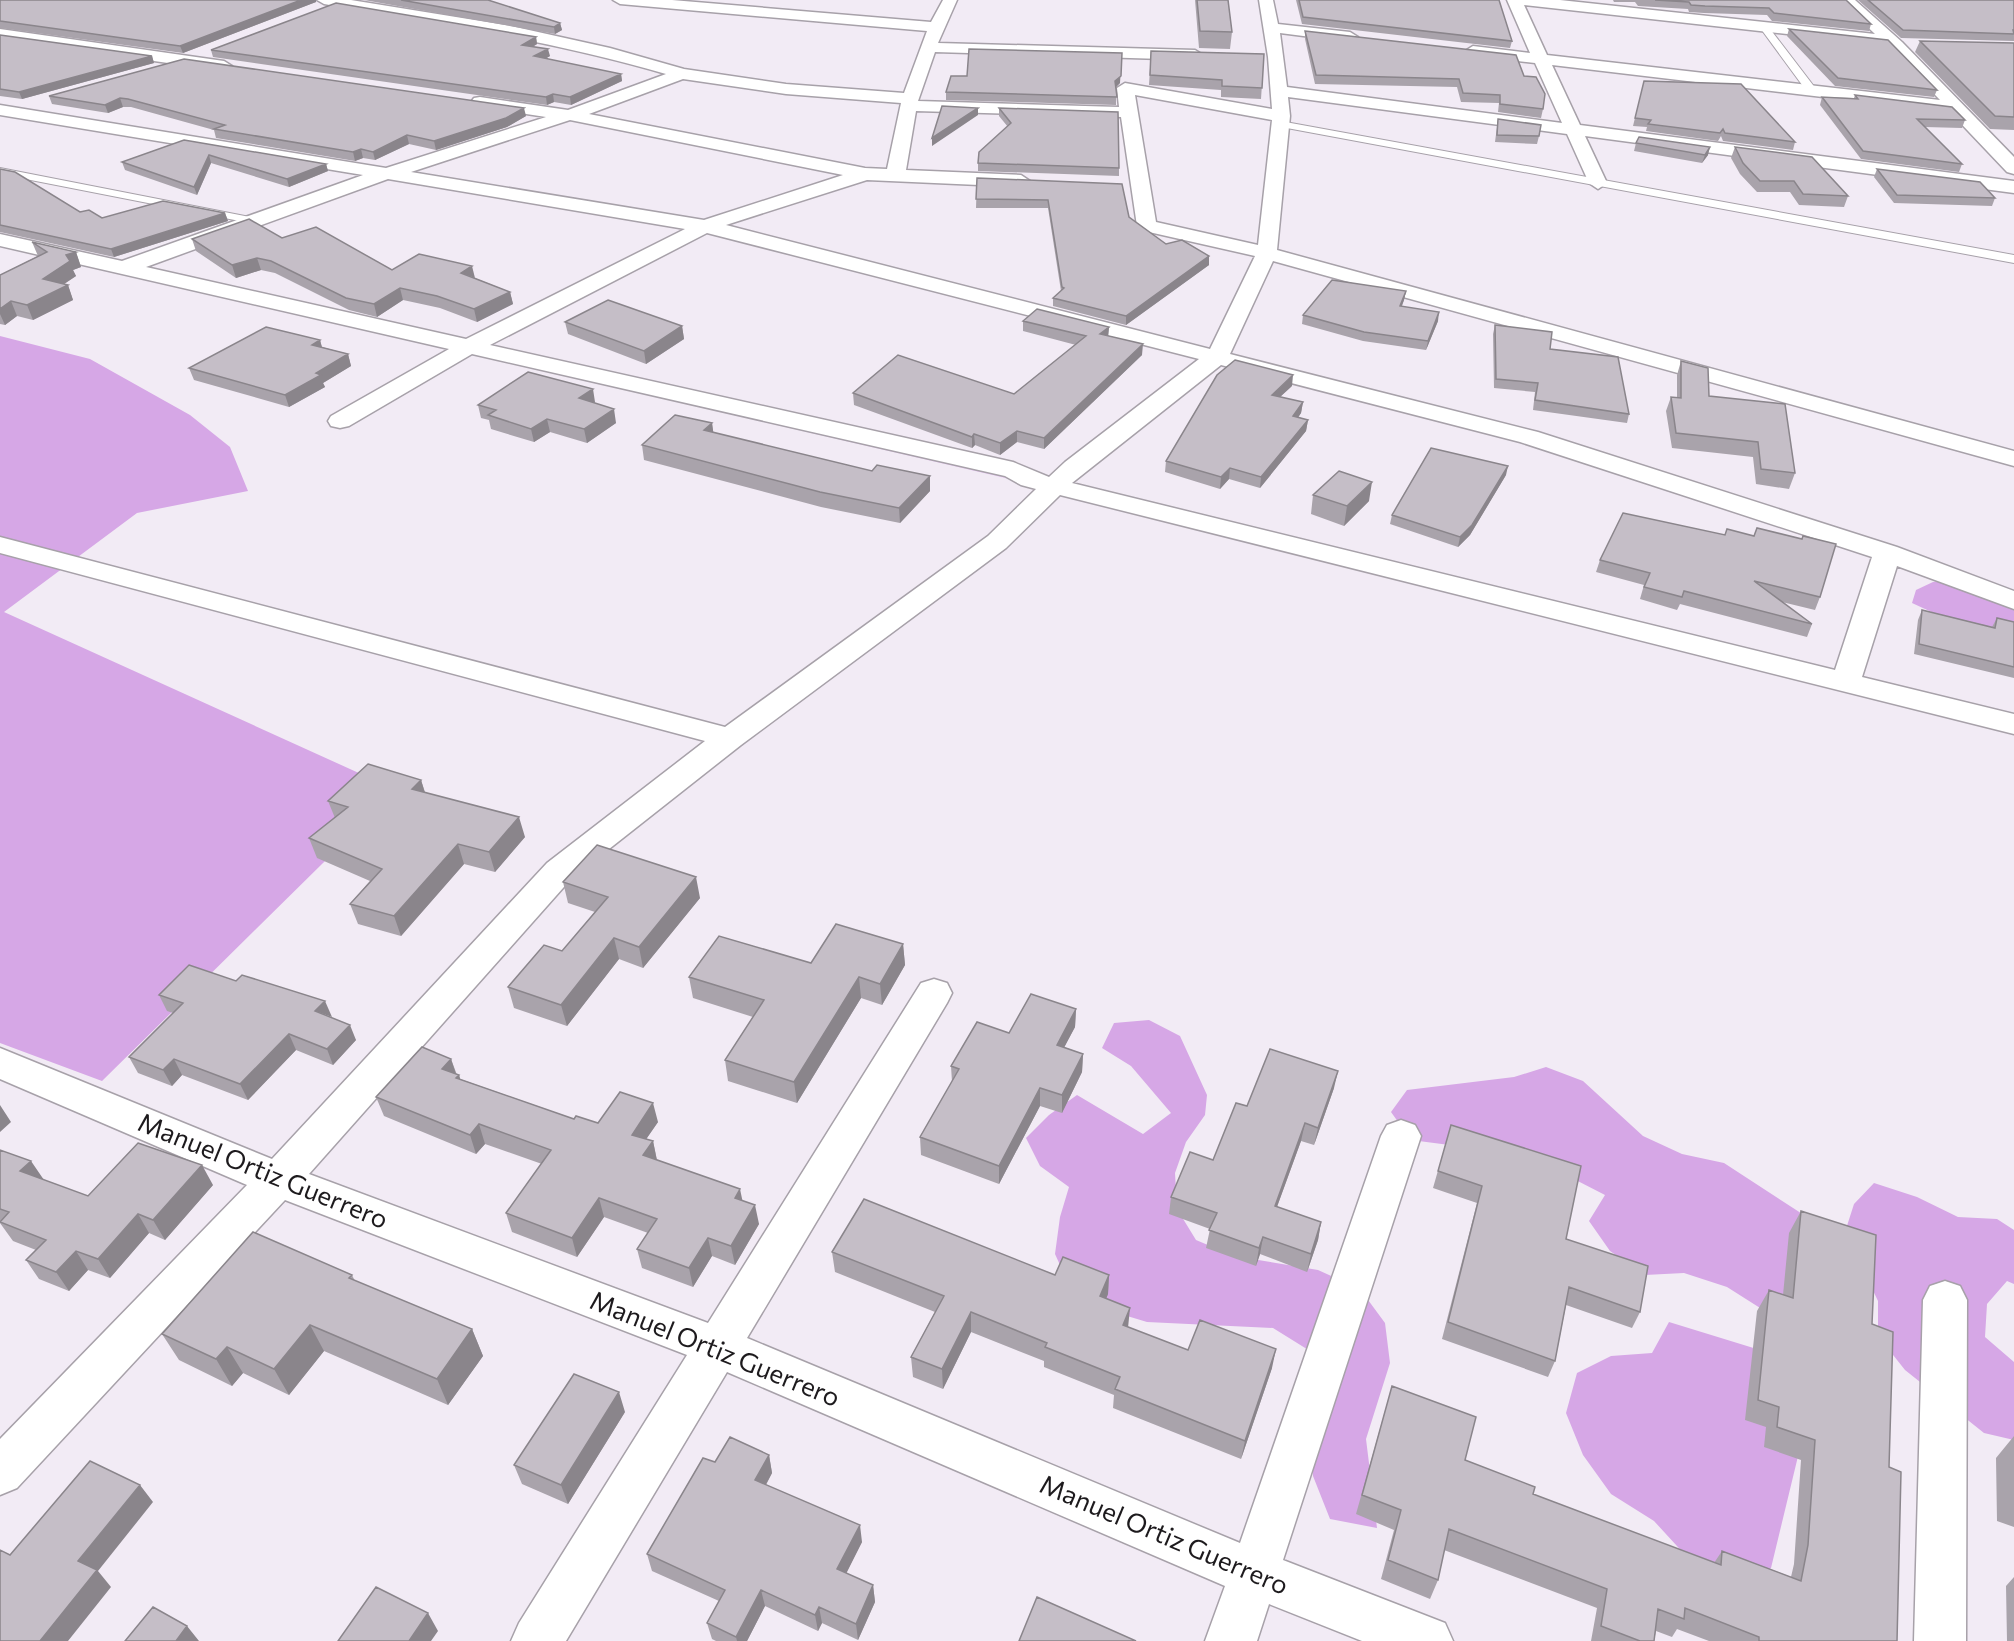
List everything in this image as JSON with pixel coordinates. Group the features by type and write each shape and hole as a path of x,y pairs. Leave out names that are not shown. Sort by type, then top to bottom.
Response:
{"street":[{"path":"620,0 936,27"},
{"path":"833,18 844,0"},
{"path":"895,177 910,103 936,27 950,0"},
{"path":"0,1472 279,1180 559,871 730,738 997,542 1042,483 1074,467 1218,356 1267,253 1281,120 1279,91 1270,57 1272,28 1266,0"},
{"path":"1514,0 1598,183"},
{"path":"1519,0 1920,46"},
{"path":"1846,0 1894,43 2014,168"},
{"path":"330,3 523,34 604,51 682,74 910,103 1129,112"},
{"path":"1272,28 1365,39"},
{"path":"0,34 242,69"},
{"path":"930,47 1216,56"},
{"path":"1458,50 1954,107"},
{"path":"148,72 211,51"},
{"path":"99,277 389,173 569,115 682,74"},
{"path":"1281,120 1125,88 1147,226 1267,253 2014,459"},
{"path":"1279,91 2014,187"},
{"path":"1,110 48,98"},
{"path":"464,100 569,115 865,174 1035,181"},
{"path":"1,110 705,226 1529,437 1887,553 2014,601"},
{"path":"340,421 460,351 705,226 865,174"},
{"path":"1117,184 1140,185"},
{"path":"0,240 127,267 1001,483 1042,483 2014,724"},
{"path":"0,255 460,351"},
{"path":"0,545 730,738"},
{"path":"1846,682 1887,553"},
{"path":"537,1641 934,993"},
{"name":"Manuel Ortiz Guerrero","path":"0,1063 279,1180 719,1347 1252,1573 1427,1641"},
{"path":"1231,1641 1401,1136"},
{"path":"1940,1641 1945,1300"}],"lane":[{"path":"1764,27 1812,91"},
{"path":"1281,120 1598,183 2014,259"},
{"path":"0,171 255,220"}],"shaded area":[{"path":"0,336 90,359 190,415 230,447 248,491 137,513 4,612 361,774 392,795 102,1081 0,1043"},
{"path":"480,356 1012,476 1012,479 1009,479"},
{"path":"1957,579 2014,599 2014,634 1962,626 1912,603 1916,590 1933,582"},
{"path":"1149,1020 1180,1036 1207,1095 1205,1115 1186,1142 1175,1173 1177,1209 1196,1240 1234,1256 1318,1270 1360,1289 1385,1323 1390,1363 1366,1439 1377,1528 1330,1519 1313,1476 1310,1351 1273,1328 1147,1322 1104,1309 1070,1287 1055,1254 1060,1217 1069,1187 1040,1166 1026,1138 1049,1115 1077,1095 1143,1134 1171,1113 1131,1066 1102,1048 1114,1023"},
{"path":"1546,1067 1583,1081 1643,1136 1682,1154 1724,1163 1807,1217 1807,1267 1768,1313 1727,1287 1684,1273 1645,1275 1610,1251 1589,1221 1605,1195 1568,1176 1488,1150 1411,1140 1391,1112 1407,1090 1514,1077"},
{"path":"1874,1183 1917,1197 1958,1217 1997,1219 2014,1230 2014,1284 2007,1281 1987,1304 1985,1337 2014,1362 2014,1440 1984,1433 1905,1370 1878,1336 1878,1301 1845,1232 1854,1204"},
{"path":"1669,1322 1760,1350 1800,1448 1771,1568 1734,1591 1688,1558 1654,1521 1611,1494 1583,1455 1566,1413 1577,1373 1611,1356 1652,1353"}],"building":[{"path":"0,0 301,0 180,46 0,21"},
{"path":"401,0 488,0 560,23 554,27"},
{"path":"1197,0 1228,0 1232,32 1200,31"},
{"path":"1299,0 1499,0 1512,41 1303,17"},
{"path":"1655,0 1846,0 1871,24 1774,13 1769,8 1705,6 1691,5 1689,2"},
{"path":"1868,0 2014,0 2014,34 1903,30"},
{"path":"336,3 536,37 522,45 548,49 534,56 621,74 570,97 553,94 546,97 211,50"},
{"path":"1789,29 1888,40 1937,90 1838,78"},
{"path":"1305,31 1516,55 1524,76 1536,77 1545,94 1543,109 1500,104 1500,95 1463,93 1459,79 1316,75"},
{"path":"0,35 152,56 19,92 0,89"},
{"path":"1920,41 2014,43 2014,117 1995,116"},
{"path":"969,49 1122,53 1121,76 1115,81 1117,97 946,92 951,76 967,76"},
{"path":"1151,51 1264,54 1262,88 1222,86 1222,80 1150,75"},
{"path":"184,59 524,108 506,118 434,141 407,135 373,152 361,149 353,152 214,129 225,125 128,99 120,98 105,105 49,96"},
{"path":"1644,81 1741,84 1795,142 1725,133 1723,129 1720,133 1648,124 1651,120 1635,118"},
{"path":"1855,95 1952,107 1965,120 1917,119 1962,164 1863,151 1822,97 1858,99"},
{"path":"942,106 978,108 932,138"},
{"path":"999,108 1118,112 1119,168 978,163 979,152 1011,123"},
{"path":"1498,119 1541,125 1539,136 1497,135"},
{"path":"1639,137 1710,147 1705,155 1636,143"},
{"path":"184,140 326,164 287,179 209,155 194,187 122,162"},
{"path":"1735,147 1812,157 1848,196 1803,194 1794,181 1760,181 1743,163"},
{"path":"0,169 15,172 80,212 89,210 102,218 163,201 225,213 111,249 0,225"},
{"path":"1877,169 1980,182 1995,198 1897,195"},
{"path":"977,178 1122,184 1129,217 1166,244 1182,240 1209,256 1126,316 1053,298 1064,288 1048,200 976,199"},
{"path":"249,219 282,238 316,227 392,270 419,254 472,266 461,273 510,292 474,309 437,296 400,288 374,304 346,298 271,261 257,258 232,265 192,239"},
{"path":"32,242 76,252 66,255 70,261 43,279 68,285 27,305 11,301 0,309 0,275 47,252"},
{"path":"1332,280 1406,291 1400,306 1439,312 1428,341 1364,332 1303,315"},
{"path":"608,300 682,326 644,351 565,322"},
{"path":"1037,309 1109,327 1100,334 1143,344 1044,438 1017,431 1000,443 974,434 972,437 853,393 898,355 1014,394 1086,336 1023,321"},
{"path":"1495,325 1552,332 1550,349 1618,357 1629,414 1535,400 1538,383 1496,379"},
{"path":"266,327 320,340 312,345 348,354 316,373 321,375 285,395 189,368"},
{"path":"1235,360 1293,375 1272,395 1303,402 1293,416 1308,420 1261,477 1230,468 1221,477 1166,461 1217,375"},
{"path":"1681,361 1708,368 1709,396 1785,404 1795,473 1761,469 1758,442 1676,433 1671,397 1681,398"},
{"path":"528,372 593,389 579,398 614,409 584,429 547,419 531,429 488,415 496,410 478,405"},
{"path":"675,415 712,423 704,430 872,471 877,465 930,476 899,508 820,492 642,445"},
{"path":"1431,448 1508,466 1472,525 1460,537 1392,515"},
{"path":"1339,471 1372,482 1347,506 1313,495"},
{"path":"1623,513 1725,535 1727,529 1754,536 1757,528 1802,539 1803,536 1836,544 1820,597 1754,581 1812,624 1684,591 1682,597 1644,587 1650,573 1600,560"},
{"path":"1922,610 1995,628 1997,618 2014,622 2014,667 1919,644"},
{"path":"368,764 421,780 412,789 519,817 489,852 458,844 394,916 350,904 382,869 309,838 348,807 328,801"},
{"path":"597,845 696,877 639,947 614,938 561,1005 508,987 544,945 562,951 608,897 563,882"},
{"path":"836,924 903,944 880,984 859,977 794,1082 725,1060 764,1000 689,977 719,936 811,963"},
{"path":"189,965 236,981 242,975 325,1001 315,1011 350,1025 327,1049 289,1034 240,1084 174,1059 163,1070 129,1057 183,1003 159,995"},
{"path":"1031,994 1076,1009 1057,1045 1083,1054 1062,1095 1040,1088 999,1166 920,1137 959,1069 951,1066 977,1022 1009,1033"},
{"path":"422,1047 451,1059 442,1069 459,1075 456,1078 574,1119 576,1116 598,1123 620,1092 653,1103 632,1135 653,1141 643,1155 740,1189 735,1198 755,1205 731,1246 708,1238 689,1268 637,1249 657,1219 599,1198 572,1238 506,1213 551,1150 479,1124 470,1135 376,1097"},
{"path":"1270,1049 1338,1071 1318,1128 1305,1123 1275,1206 1321,1222 1311,1254 1263,1237 1259,1248 1209,1230 1217,1213 1171,1197 1190,1152 1213,1160 1236,1103 1247,1106"},
{"path":"1451,1125 1581,1166 1566,1239 1648,1266 1640,1312 1569,1287 1555,1361 1448,1322 1482,1186 1438,1171"},
{"path":"138,1143 202,1165 153,1220 138,1214 98,1259 76,1251 56,1272 26,1260 46,1240 0,1222 9,1212 0,1209 0,1150 31,1161 20,1171 88,1196"},
{"path":"864,1199 1055,1275 1063,1257 1109,1275 1100,1296 1130,1308 1123,1325 1188,1350 1200,1320 1276,1349 1245,1441 1115,1389 1120,1377 1045,1347 1047,1343 971,1312 942,1369 911,1357 944,1296 832,1252"},
{"path":"1801,1211 1876,1235 1872,1324 1893,1332 1889,1467 1901,1472 1897,1641 1759,1641 1759,1637 1685,1608 1684,1619 1658,1609 1654,1641 1640,1641 1601,1626 1607,1589 1449,1529 1438,1580 1388,1560 1401,1510 1362,1495 1392,1386 1476,1417 1465,1460 1535,1487 1533,1494 1721,1565 1722,1551 1801,1581 1808,1545 1815,1440 1777,1427 1779,1407 1758,1400 1769,1290 1793,1298"},
{"path":"253,1232 352,1275 349,1278 472,1329 437,1379 310,1325 274,1369 227,1347 216,1359 162,1334"},
{"path":"574,1374 619,1392 561,1485 514,1465"},
{"path":"730,1437 769,1455 755,1480 860,1525 837,1569 873,1585 856,1624 819,1607 815,1615 761,1590 736,1637 707,1623 725,1590 647,1554 703,1458 715,1462"},
{"path":"90,1461 140,1485 78,1561 97,1570 40,1641 0,1641 0,1550 10,1555"},
{"path":"376,1587 428,1613 409,1641 338,1641"},
{"path":"1037,1597 1136,1641 1019,1641"},
{"path":"153,1607 187,1626 176,1641 125,1641"}]}
